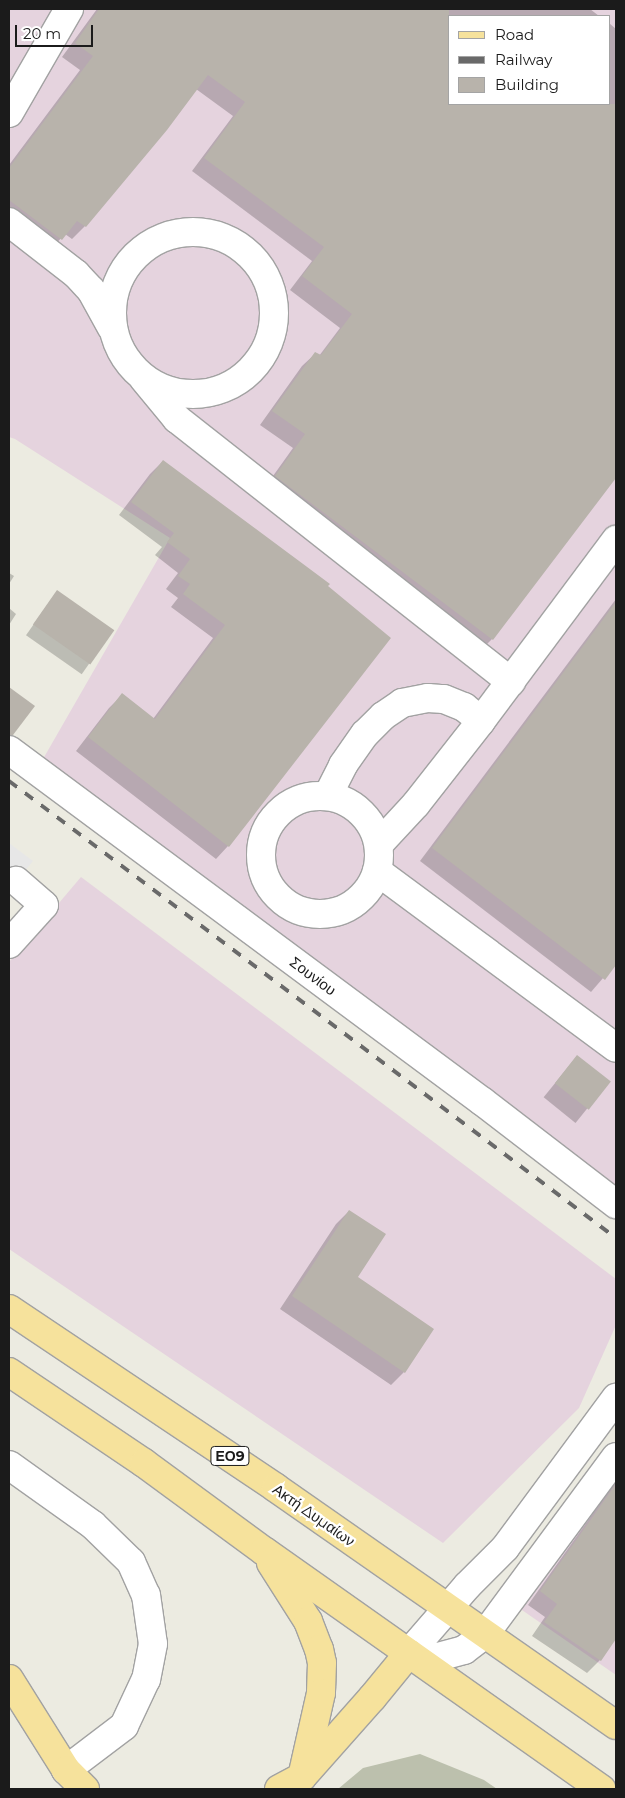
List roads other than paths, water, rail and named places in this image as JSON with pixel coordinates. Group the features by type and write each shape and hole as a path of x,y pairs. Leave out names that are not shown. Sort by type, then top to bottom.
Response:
{"main road":[{"name":"Ακτή Δυμαίων","path":"9,1309 268,1482 616,1725"},
{"path":"9,1372 144,1463 264,1551 602,1789"},
{"path":"264,1551 308,1621 319,1648 322,1663 321,1693 290,1783"},
{"path":"290,1783 372,1698 409,1653"},
{"path":"9,1679 66,1770 85,1789"}],"street":[{"path":"9,113 69,9"},
{"path":"9,222 76,274 91,290 101,305 130,364 177,419 510,682"},
{"path":"116,337 113,309 114,295 121,275 133,258 144,249 169,235 190,232 210,233 230,240 248,252 265,274 273,300 273,328 263,354 245,375 221,389 194,394 166,390 142,376"},
{"path":"379,844 416,804 481,721 616,540"},
{"path":"328,796 343,765 365,734 383,716 402,703 428,698 444,699 464,706 481,721"},
{"name":"Σουνίου","path":"9,750 467,1090 616,1204"},
{"path":"315,795 343,799 356,807 366,817 379,844 377,871 372,884 354,904 329,914 315,914 289,906 270,887 264,875 261,848 270,823 278,812 295,801 315,795"},
{"path":"377,871 616,1048"},
{"path":"9,944 44,905 16,881"},
{"path":"409,1653 448,1608 505,1548 616,1398"},
{"path":"409,1653 438,1657 464,1650 485,1634 616,1456 589,1435"},
{"path":"9,1464 93,1525 131,1562 146,1595 153,1644 146,1679 124,1726 66,1770"}],"railway":[{"path":"9,781 616,1238"}]}
